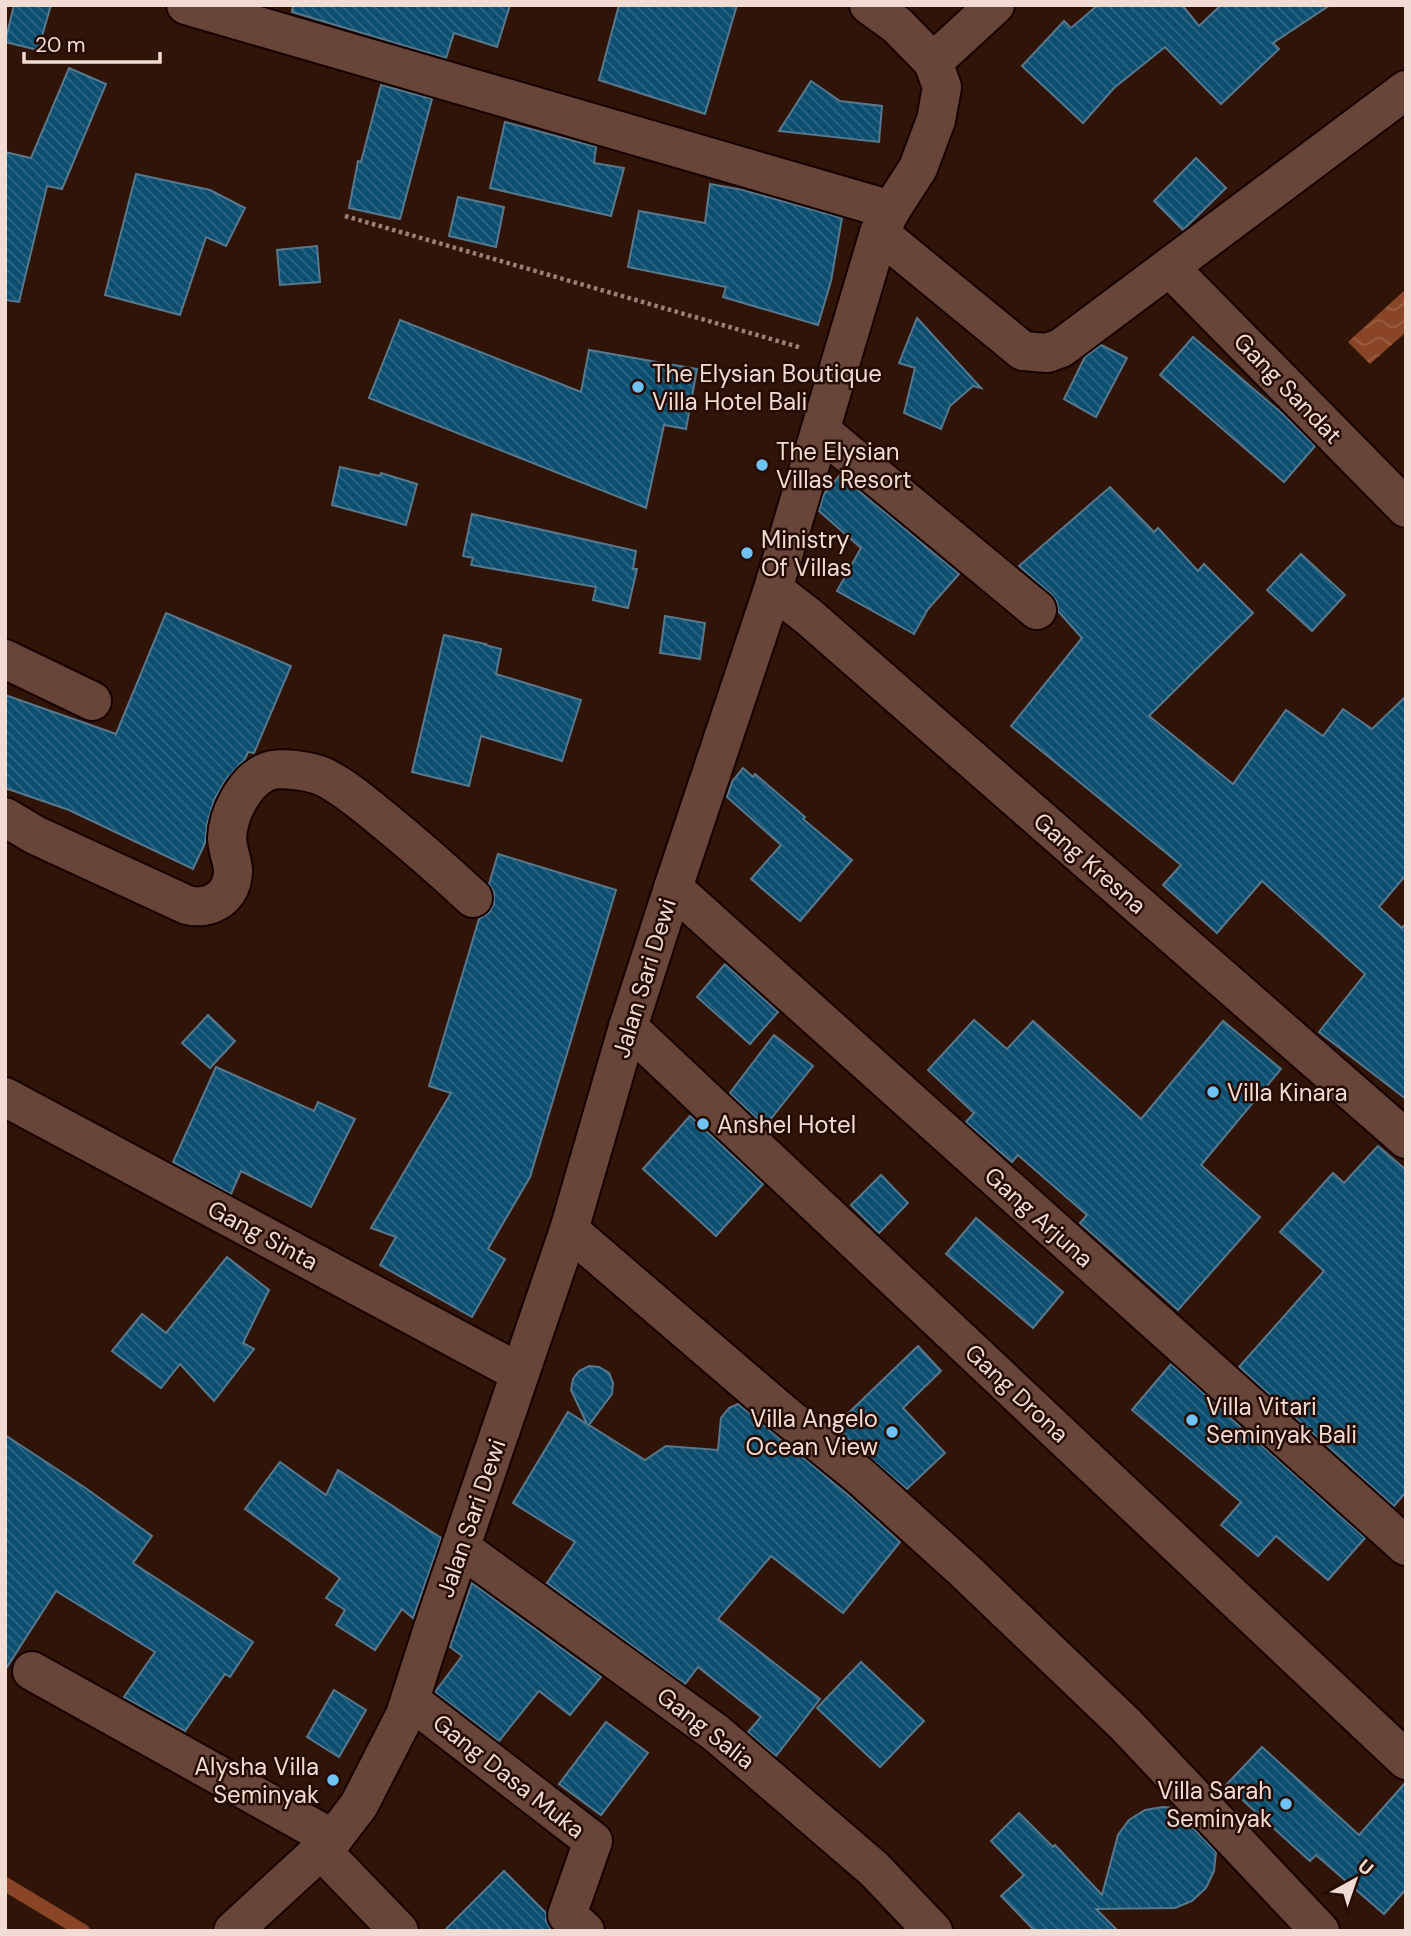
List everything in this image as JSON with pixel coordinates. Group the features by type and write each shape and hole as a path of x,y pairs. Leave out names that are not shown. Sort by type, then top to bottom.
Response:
{"street":[{"path":"186,5 885,221 1010,342 1023,351 1033,353 1047,353 1061,348 1406,90"},
{"path":"869,5 897,25 933,62 995,5"},
{"name":"Jalan Sari Dewi","path":"233,1931 327,1844 359,1805 405,1715 569,1230 628,1027 774,589 885,221 918,169 936,120 942,87 933,62"},
{"name":"Gang Sandat","path":"1170,267 1406,508"},
{"path":"821,432 1037,610"},
{"name":"Gang Kresna","path":"774,589 1406,1139"},
{"path":"5,659 92,701"},
{"path":"5,817 35,835 187,905 199,908 210,906 230,888 233,872 227,837 240,795 268,771 306,771 324,778 362,802 422,850 473,898"},
{"name":"Gang Arjuna","path":"673,888 1406,1546"},
{"name":"Gang Drona","path":"628,1027 1406,1760"},
{"name":"Gang Sinta","path":"5,1097 520,1373"},
{"path":"569,1230 860,1476 965,1571 1125,1724 1320,1931"},
{"name":"Gang Salia","path":"461,1548 716,1733 874,1869 933,1931"},
{"path":"32,1671 327,1844 399,1931"},
{"name":"Gang Dasa Muka","path":"410,1700 593,1841 566,1915 585,1931"}],"path":[{"path":"345,216 842,359"}],"water":[{"path":"1406,289 1406,332 1370,364 1348,342"}],"building":[{"path":"14,5 51,5 38,50 5,42"},
{"path":"293,5 510,5 497,47 454,33 446,58 292,12"},
{"path":"619,5 737,5 705,114 599,80"},
{"path":"1098,5 1182,5 1199,26 1221,5 1330,5 1273,43 1279,49 1221,104 1165,47 1114,88 1083,123 1022,66 1064,21 1071,28"},
{"path":"69,68 106,84 62,189 47,186 19,302 5,300 5,152 31,158"},
{"path":"811,81 840,101 882,106 879,142 779,131"},
{"path":"381,85 432,99 400,219 349,208 358,161 361,162"},
{"path":"505,122 596,147 594,163 624,168 611,216 490,188"},
{"path":"1196,158 1226,188 1183,230 1154,201"},
{"path":"136,174 210,190 245,208 226,246 206,237 180,315 105,295"},
{"path":"710,184 743,190 842,218 831,281 818,325 723,297 726,287 628,267 639,211 705,223"},
{"path":"458,197 504,207 496,247 449,236"},
{"path":"317,246 320,282 280,285 277,250"},
{"path":"917,318 981,388 973,386 950,406 941,429 904,413 915,368 899,363"},
{"path":"400,320 581,392 589,350 697,369 686,429 664,425 646,508 369,398"},
{"path":"1193,337 1284,415 1315,446 1284,482 1160,375"},
{"path":"1101,345 1127,358 1096,417 1064,399 1085,357"},
{"path":"340,467 380,476 381,473 417,484 406,525 332,505"},
{"path":"840,475 959,574 928,609 914,634 837,591 861,548 819,511 824,494"},
{"path":"1110,487 1154,532 1158,528 1198,571 1204,564 1253,613 1149,716 1233,784 1286,710 1323,736 1343,709 1372,729 1406,696 1406,875 1379,907 1402,928 1406,923 1406,1099 1319,1032 1365,974 1262,881 1217,933 1163,885 1181,865 1011,726 1082,638 1058,611 1057,602 1051,594 1019,566"},
{"path":"472,514 636,551 633,569 637,569 628,608 593,600 596,587 471,565 473,558 463,556"},
{"path":"1301,554 1345,595 1312,631 1267,590"},
{"path":"166,613 291,666 254,753 248,752 226,779 214,800 205,843 193,869 69,810 5,788 5,695 116,734"},
{"path":"665,616 705,623 700,659 660,653"},
{"path":"444,635 501,649 496,674 581,700 562,761 481,736 469,786 412,772"},
{"path":"743,768 753,777 755,774 852,860 800,921 751,879 781,845 727,797 732,782"},
{"path":"498,854 616,890 530,1177 488,1249 505,1259 472,1317 380,1265 396,1237 371,1228 451,1093 429,1086 479,919 489,913 494,903 494,892 489,884"},
{"path":"725,964 778,1012 750,1044 697,997"},
{"path":"208,1015 235,1041 210,1068 182,1043"},
{"path":"974,1020 1007,1049 1033,1021 1141,1119 1223,1021 1281,1069 1201,1165 1260,1217 1178,1310 1080,1223 1087,1215 1018,1155 1012,1162 966,1122 974,1113 928,1070"},
{"path":"774,1035 813,1066 765,1126 730,1093"},
{"path":"216,1067 314,1111 318,1102 355,1119 311,1207 241,1171 231,1194 173,1162"},
{"path":"690,1116 763,1184 716,1236 643,1169"},
{"path":"1378,1146 1406,1170 1406,1492 1394,1506 1239,1367 1324,1271 1280,1232 1333,1173 1344,1183"},
{"path":"881,1175 908,1203 879,1233 851,1205"},
{"path":"976,1218 1063,1292 1033,1328 946,1254"},
{"path":"227,1257 269,1290 243,1343 254,1349 214,1401 180,1364 161,1388 112,1351 142,1314 166,1333"},
{"path":"918,1346 941,1371 903,1408 945,1453 907,1489 834,1427"},
{"path":"1171,1364 1365,1538 1328,1580 1276,1536 1258,1556 1221,1525 1241,1502 1132,1410"},
{"path":"589,1366 599,1367 609,1373 613,1383 612,1394 589,1425 645,1460 666,1446 718,1450 721,1418 729,1408 738,1404 846,1493 900,1542 843,1613 771,1556 718,1619 820,1699 776,1756 748,1732 761,1717 698,1667 685,1684 547,1583 575,1542 513,1503 568,1412 587,1424 571,1390 573,1379 579,1371"},
{"path":"5,1435 152,1536 133,1563 253,1642 230,1677 225,1674 185,1731 124,1697 155,1652 56,1591 5,1670"},
{"path":"280,1462 326,1495 338,1470 441,1538 413,1618 402,1609 375,1650 336,1625 345,1610 326,1598 340,1578 245,1509"},
{"path":"472,1583 601,1677 570,1715 539,1691 499,1741 435,1692 462,1656 450,1647"},
{"path":"861,1662 924,1721 880,1767 817,1708"},
{"path":"334,1690 366,1710 339,1757 307,1737"},
{"path":"606,1722 648,1753 601,1815 559,1784"},
{"path":"1262,1747 1359,1835 1406,1782 1406,1889 1384,1914 1316,1855 1310,1861 1226,1785"},
{"path":"1174,1808 1216,1852 1214,1871 1206,1888 1192,1901 1175,1908 1096,1909 1118,1931 1035,1931 1001,1896 1024,1875 991,1841 1019,1813 1053,1847 1055,1845 1102,1895 1118,1835 1129,1820 1145,1810"},
{"path":"504,1871 546,1913 546,1921 552,1931 444,1931"}],"waterway":[{"path":"5,1884 83,1931"}],"place":[{"name":"The Elysian Boutique Villa Hotel Bali","path":"638,387"},
{"name":"The Elysian Villas Resort","path":"762,465"},
{"name":"Ministry Of Villas","path":"747,553"},
{"name":"Villa Kinara","path":"1213,1092"},
{"name":"Anshel Hotel","path":"703,1124"},
{"name":"Villa Vitari Seminyak Bali","path":"1192,1420"},
{"name":"Villa Angelo Ocean View","path":"892,1432"},
{"name":"Alysha Villa Seminyak","path":"333,1780"},
{"name":"Villa Sarah Seminyak","path":"1286,1804"}]}
